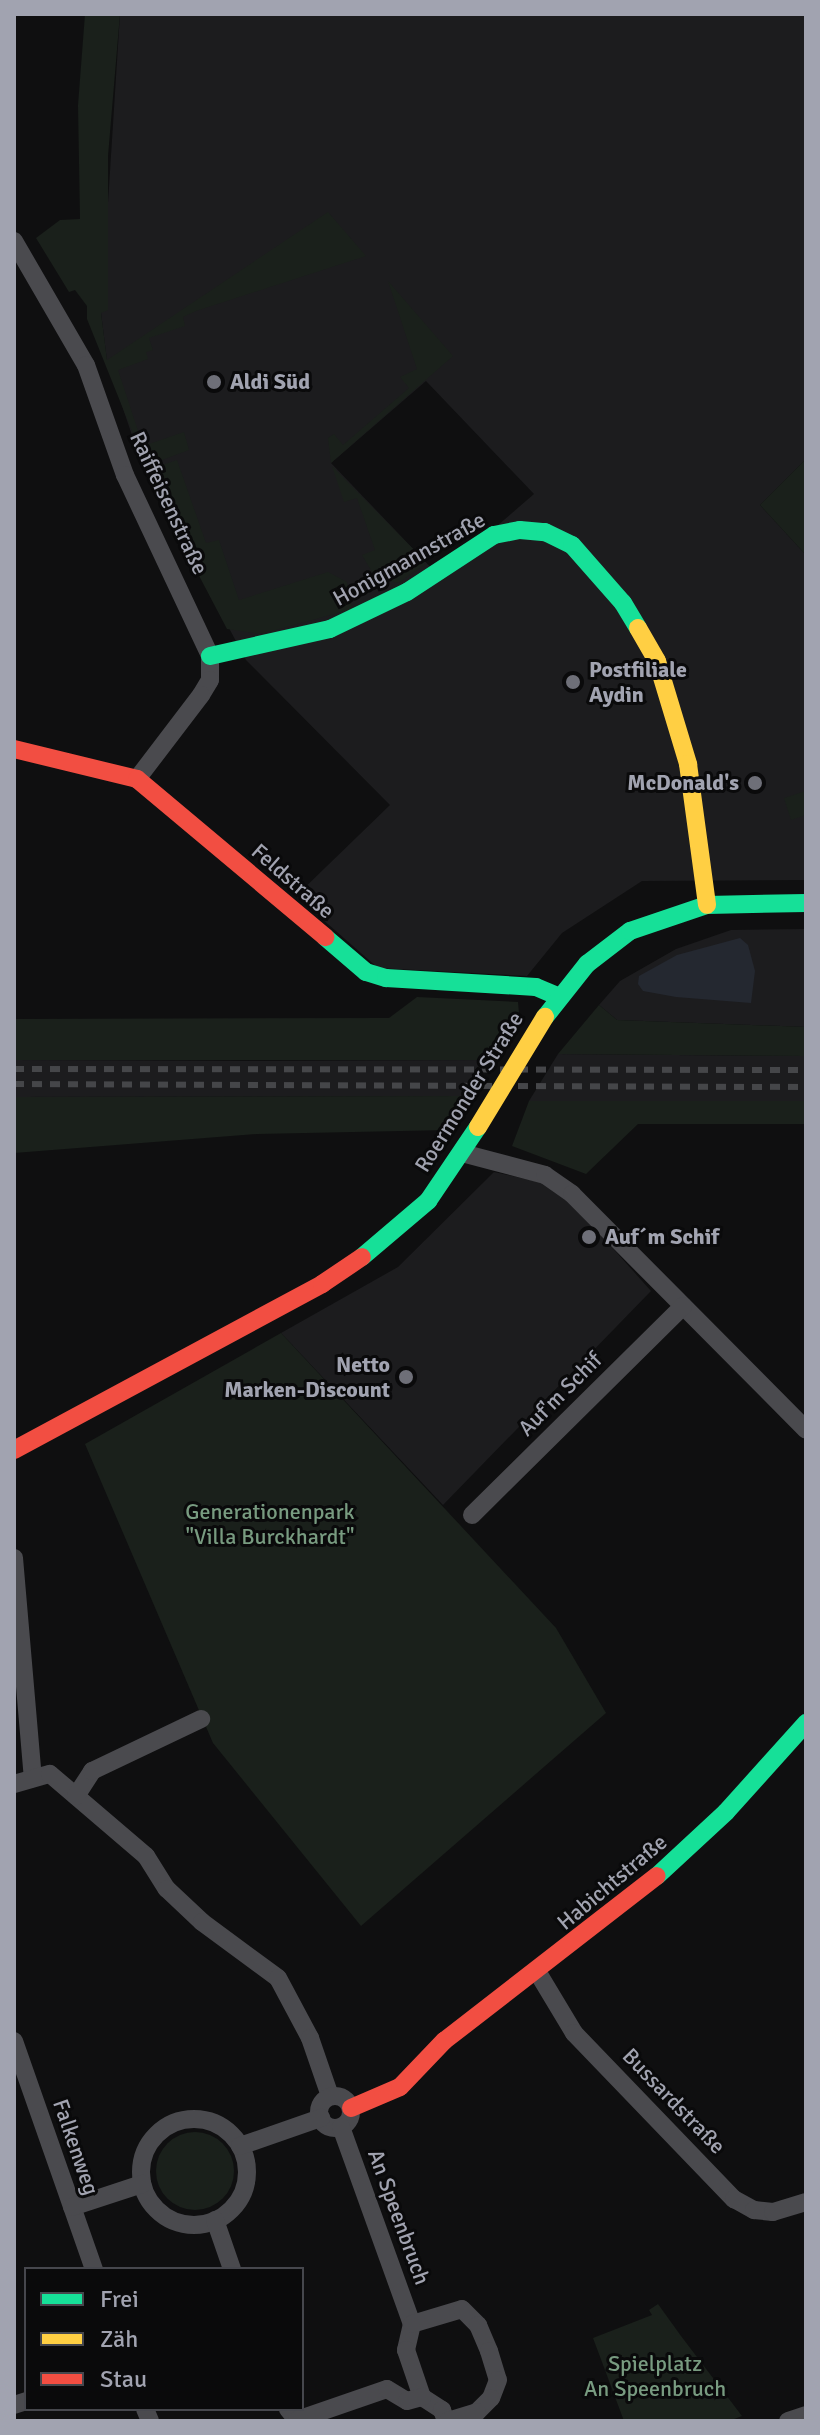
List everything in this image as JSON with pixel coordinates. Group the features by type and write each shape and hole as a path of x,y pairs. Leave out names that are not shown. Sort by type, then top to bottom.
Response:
{"street":[{"name":"Raiffeisenstraße","path":"14,241 86,365 125,475 210,656"},
{"name":"Honigmannstraße","path":"210,656 330,629 407,592 494,535 520,530 545,532 572,545 623,603 657,661 688,764 707,905"},
{"path":"137,779 210,680 210,656"},
{"name":"Feldstraße","path":"14,749 137,779 339,954 366,972 406,979 536,987 560,997"},
{"name":"Roermonder Straße","path":"14,1450 322,1284 391,1237 428,1201 462,1153 545,1017 600,951 630,931 707,905 806,903"},
{"path":"462,1153 545,1175 572,1194 806,1430"},
{"name":"Auf'm Schif","path":"472,1515 683,1306"},
{"path":"14,1558 33,1778"},
{"path":"76,1796 92,1771 201,1719"},
{"name":"Habichtstraße","path":"351,2108 400,2087 431,2059 444,2041 538,1973 685,1854 806,1723"},
{"path":"14,1784 50,1774 146,1856 167,1889 202,1922 278,1978 310,2038 330,2096"},
{"name":"Bussardstraße","path":"538,1973 574,2033 734,2199 754,2210 773,2212 806,2202"},
{"name":"Falkenweg","path":"14,2041 93,2267"},
{"path":"330,2096 345,2099 351,2108 341,2127 327,2125 321,2118 319,2108 330,2096"},
{"path":"194,2117 233,2131 240,2146 245,2188 234,2208 215,2220 192,2228 156,2210 142,2184 147,2146 155,2134 194,2117"},
{"path":"240,2146 321,2118"},
{"name":"An Speenbruch","path":"341,2127 412,2324 406,2350 422,2397 442,2410 447,2421 477,2412 491,2398 498,2380 478,2325 462,2309 412,2324"},
{"path":"72,2207 142,2184"},
{"path":"215,2220 231,2267"},
{"path":"290,2411 297,2420 387,2389 407,2401 422,2397"},
{"path":"788,2421 806,2415"}],"shaded area":[{"path":"120,14 806,14 806,459 760,505 806,555 806,880 642,881 562,933 527,976 378,968 296,896 390,805 246,660 142,465 107,361 101,313","holes":["426,381 534,494 439,576 331,463"]},
{"path":"806,929 806,1027 617,1020 599,1005 620,981 676,949 731,930"},
{"path":"740,938 748,945 755,971 751,1003 676,997 643,991 638,984 639,976 677,955"},
{"path":"558,1054 806,1056 806,1101 529,1101"},
{"path":"14,1060 491,1060 466,1096 14,1097"},
{"path":"494,1172 548,1184 576,1207 651,1291 443,1505 281,1333 398,1267"}],"green space":[{"path":"85,14 120,14 108,156 108,310 101,313 107,360 328,212 366,256 196,311 183,317 185,326 149,338 153,350 146,352 148,359 118,370 143,446 184,432 189,450 146,466 87,319 87,306 75,290 69,292 36,238 60,220 80,219 78,105"},
{"path":"388,281 453,356 331,463 328,438 334,434 343,445 409,388 400,377 417,369"},
{"path":"806,459 806,555 760,505"},
{"path":"177,460 206,543 219,540 239,600 328,572 347,582 352,609 261,634 227,629 144,471"},
{"path":"332,466 425,561 424,565 398,583 375,577 362,555 375,550 357,498 344,502"},
{"path":"806,791 806,815 791,820 784,798"},
{"path":"417,997 518,1002 519,1013 491,1060 14,1060 14,1019 389,1018"},
{"path":"599,1005 617,1020 806,1027 806,1056 558,1054"},
{"path":"466,1096 449,1130 257,1134 14,1153 14,1097"},
{"path":"529,1101 806,1101 806,1124 638,1124 586,1174 512,1146"},
{"name":"Generationenpark \"Villa Burckhardt\"","path":"281,1333 556,1628 606,1713 361,1926 213,1743 85,1444"},
{"path":"195,2132 210,2135 227,2149 234,2171 231,2186 217,2203 195,2210 180,2207 163,2193 156,2171 159,2156 173,2139"},
{"name":"Spielplatz An Speenbruch","path":"658,2304 742,2416 729,2421 624,2421 593,2338 652,2315 649,2310"}],"railway":[{"path":"14,1069 806,1070"},
{"path":"14,1084 806,1087"}],"traffic: fast":[{"path":"210,656 330,629 407,592 494,535 520,530 545,532 572,545 623,603 638,628"},
{"path":"545,1017 587,964 630,931 707,905 806,903"},
{"path":"325,937 366,972 386,978 536,987 560,997"},
{"path":"362,1257 428,1201 478,1127"},
{"path":"657,1876 726,1812 806,1723"}],"traffic: slow":[{"path":"638,628 657,661 688,764 707,905"},
{"path":"478,1127 545,1017"}],"traffic: jam":[{"path":"14,749 137,779 325,937"},
{"path":"14,1450 322,1284 362,1257"},
{"path":"351,2108 400,2087 444,2041 657,1876"}],"place":[{"name":"Aldi Süd","path":"214,382"},
{"name":"Postfiliale Aydin","path":"573,682"},
{"name":"McDonald's","path":"755,783"},
{"name":"Auf´m Schif","path":"589,1237"},
{"name":"Netto Marken-Discount","path":"406,1377"}]}
